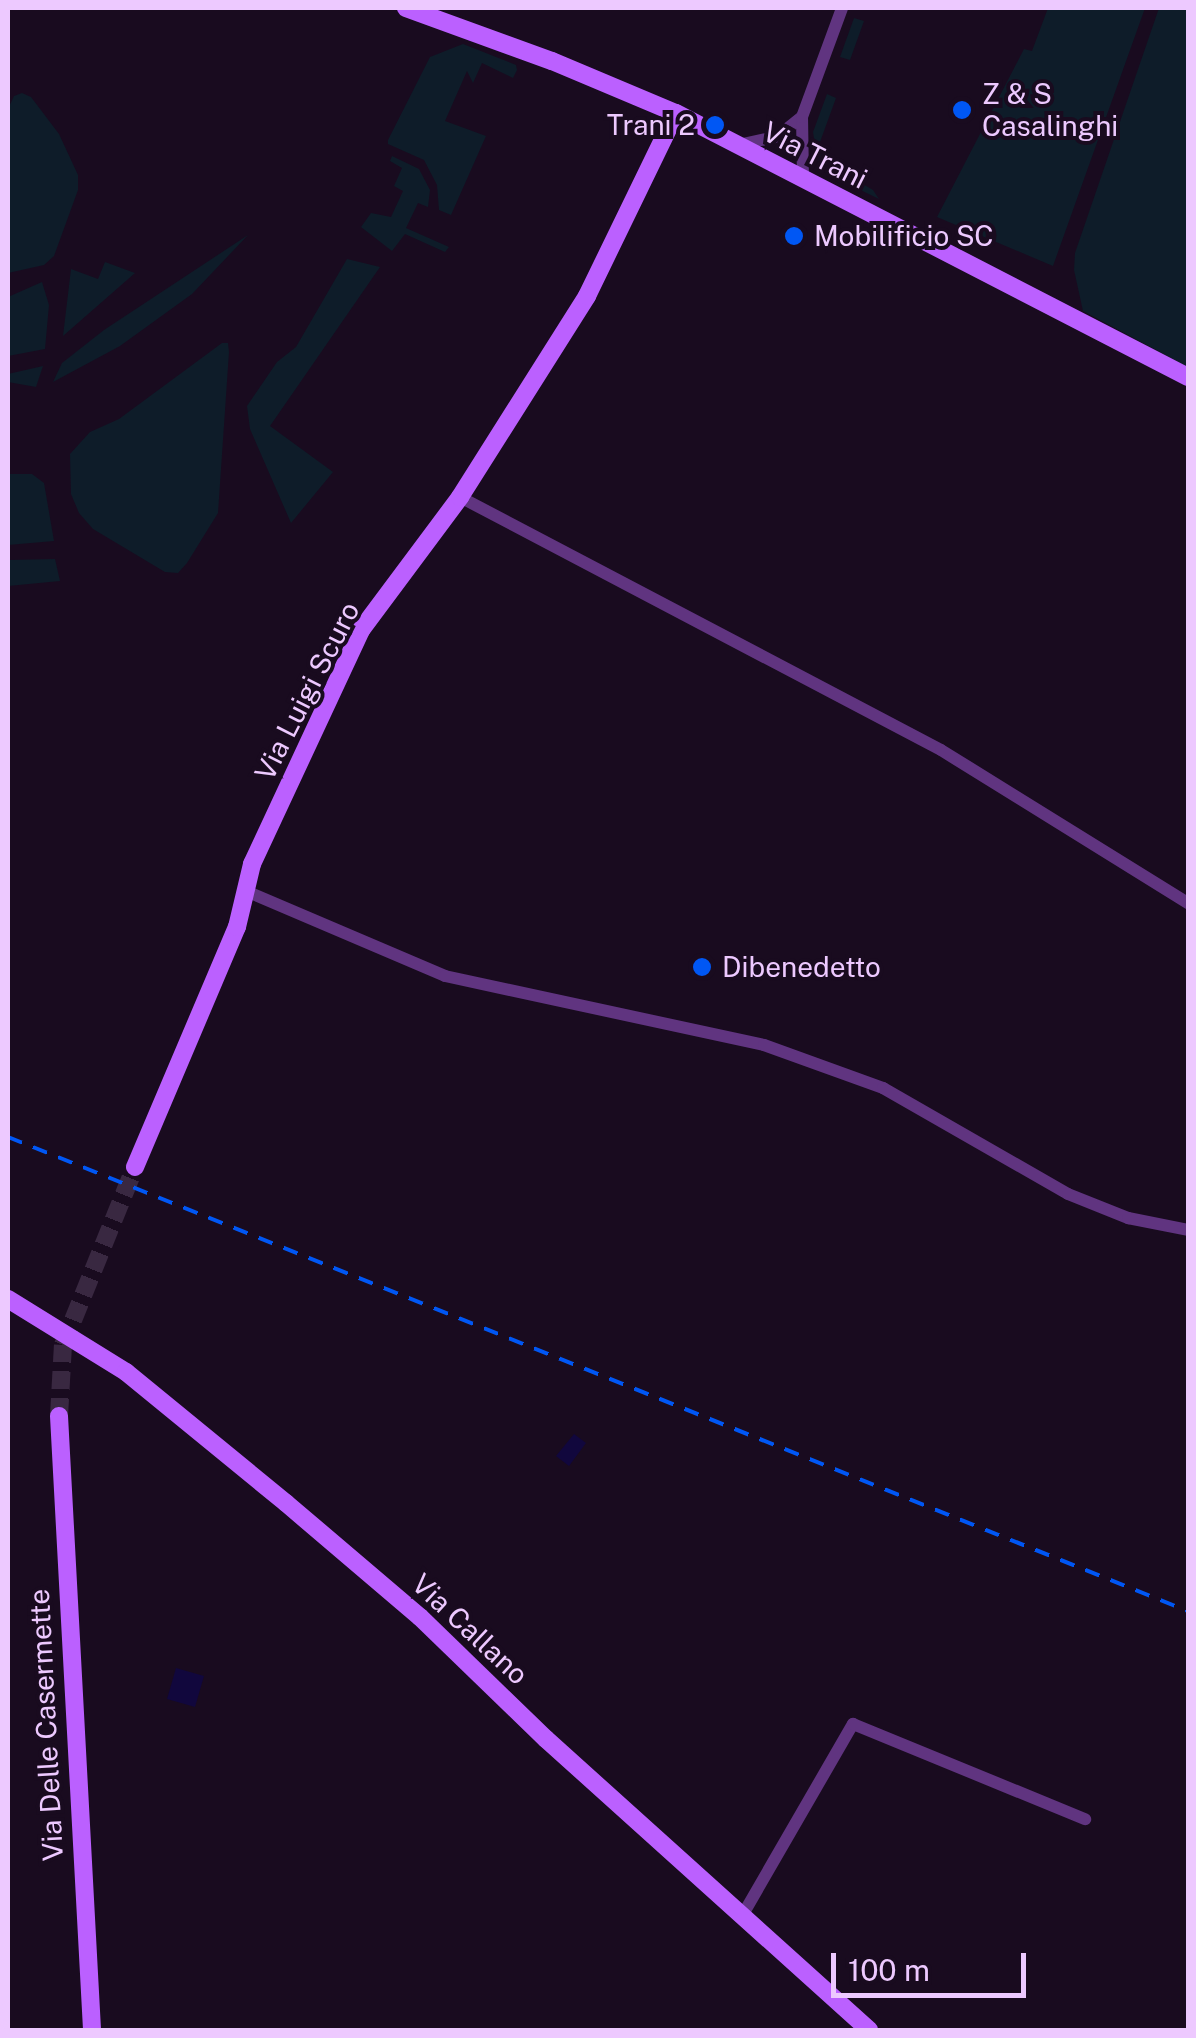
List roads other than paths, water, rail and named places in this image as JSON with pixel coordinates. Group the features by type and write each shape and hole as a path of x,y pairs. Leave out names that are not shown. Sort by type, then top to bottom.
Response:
{"main road":[{"name":"Via Trani","path":"406,8 552,60 676,113 1188,377"},
{"name":"Via Luigi Scuro","path":"134,1166 237,927 252,864 361,630 460,497 587,296 676,113"},
{"name":"Via Callano","path":"8,1299 126,1372 286,1503 420,1617 546,1738 869,2030"},
{"name":"Via Delle Casermette","path":"59,1416 92,2030"}],"street":[{"path":"804,178 802,117 842,8"},
{"path":"735,145 778,137 802,117"},
{"path":"460,497 941,750 1188,903"},
{"path":"246,891 445,976 764,1045 883,1088 1068,1194 1128,1218 1188,1230"},
{"path":"742,1916 852,1724 1085,1819"}],"tunnel":[{"path":"59,1416 63,1345 135,1167"}],"railway":[{"path":"8,1137 1188,1611"}],"place":[{"name":"Z & S Casalinghi","path":"962,110"},
{"name":"Trani 2","path":"715,125"},
{"name":"Mobilificio SC","path":"794,236"},
{"name":"Dibenedetto","path":"702,967"}]}
